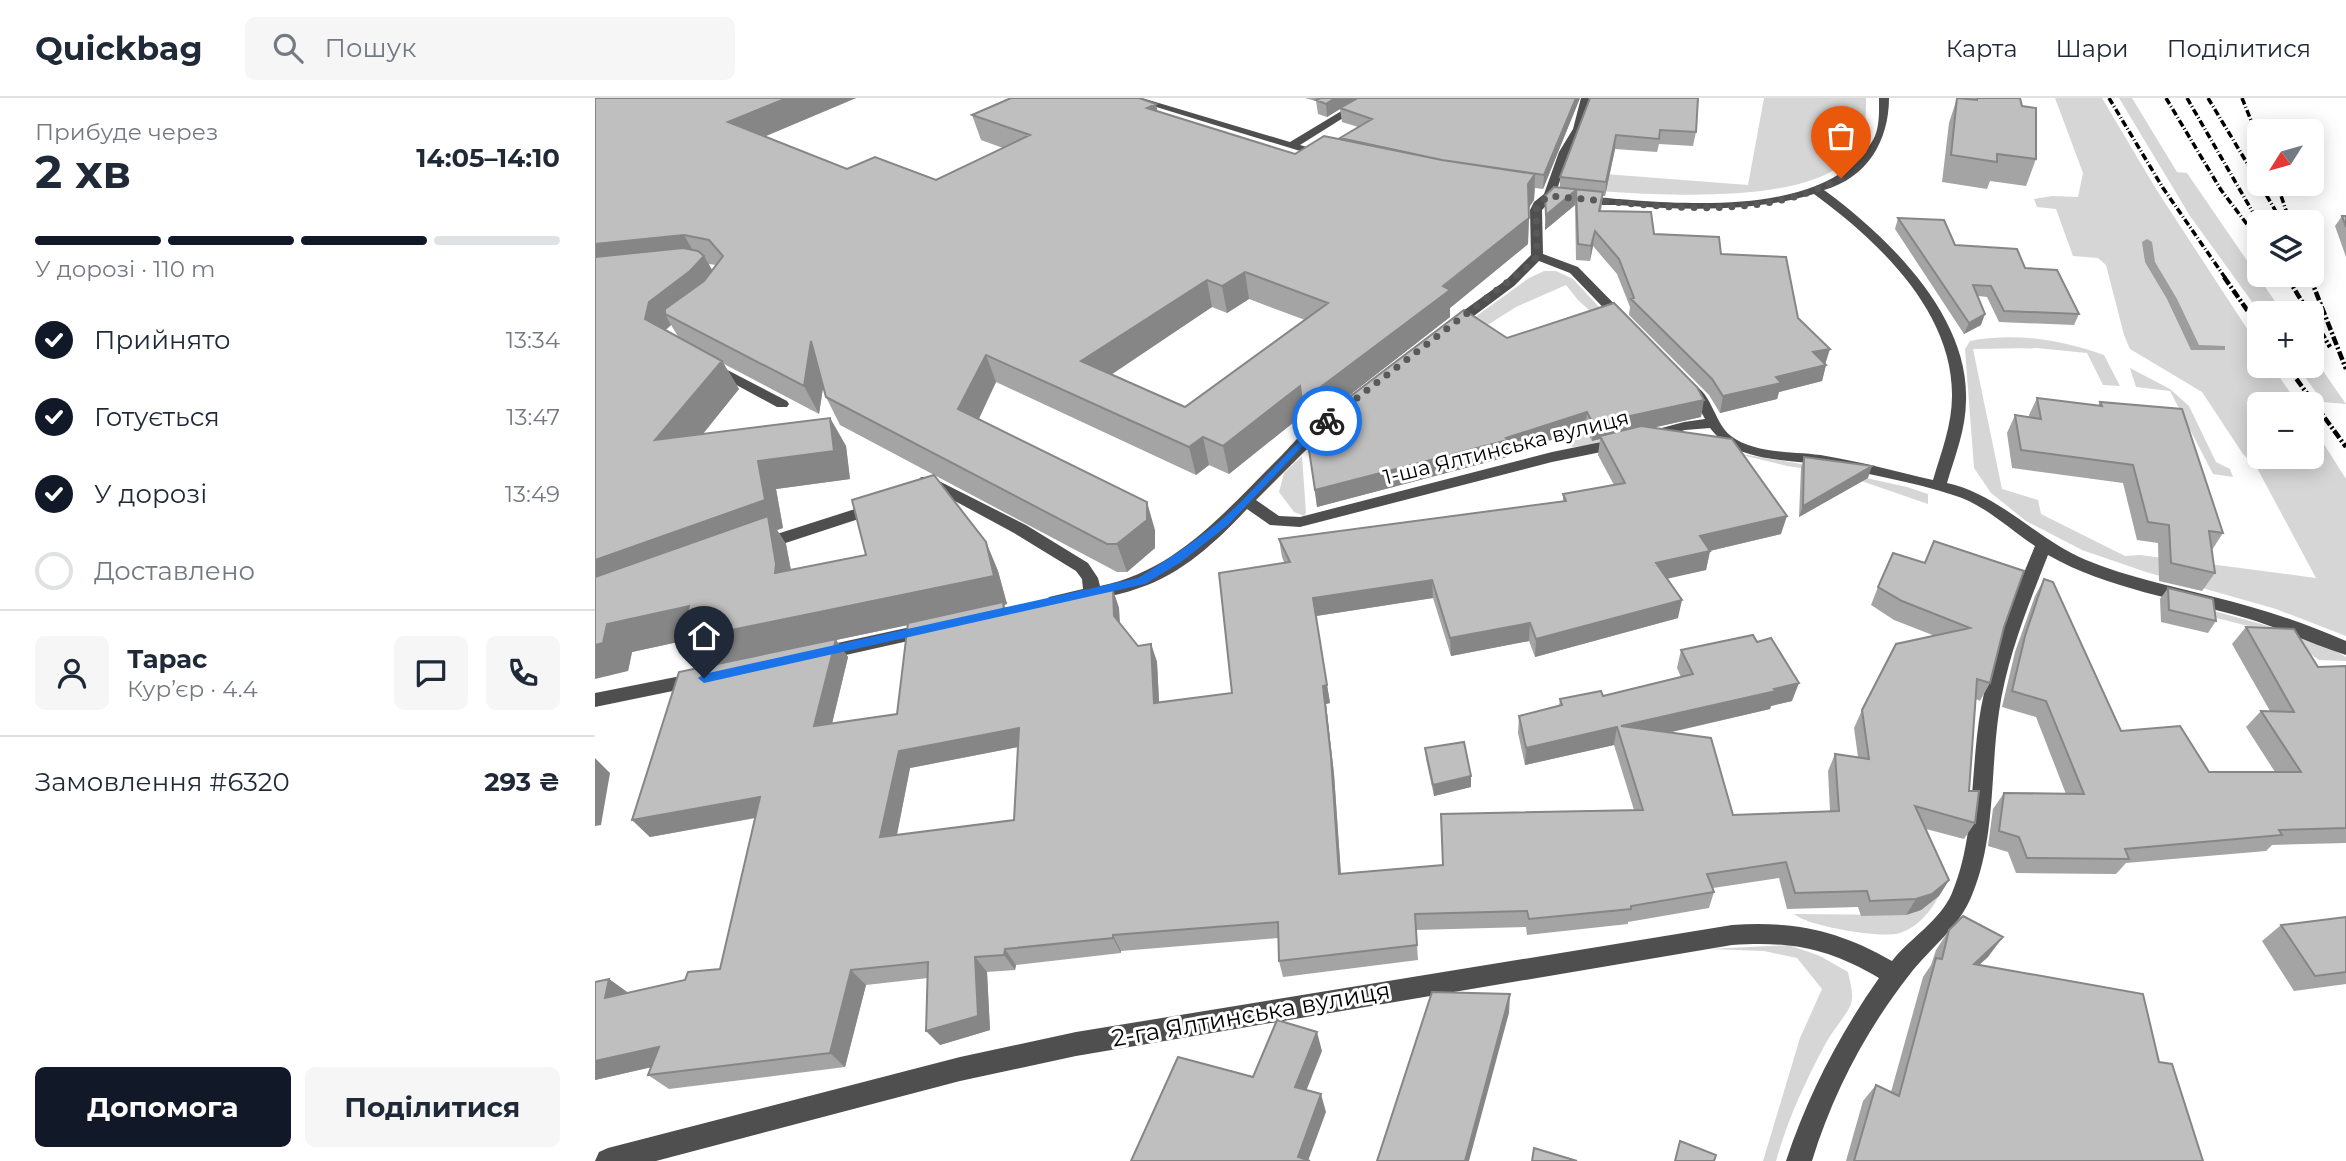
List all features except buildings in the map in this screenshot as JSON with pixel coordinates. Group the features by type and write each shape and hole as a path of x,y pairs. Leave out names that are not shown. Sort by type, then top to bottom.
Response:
{"street":[{"path":"1132,98 1333,157"},
{"path":"1291,146 1370,98"},
{"path":"1555,197 1563,152 1578,129 1586,98"},
{"path":"1575,198 1719,206 1763,202 1816,190 1847,173 1873,148 1883,124 1884,98"},
{"path":"1816,190 1853,216 1883,247 1930,307 1951,348 1959,387 1959,407 1955,432 1938,485"},
{"path":"1526,194 1555,197"},
{"path":"1439,335 1510,283 1537,256 1536,210 1538,204 1555,197"},
{"path":"1537,256 1574,270 1638,335"},
{"path":"697,358 782,404"},
{"path":"1674,372 1702,400 1726,439 1756,452 1820,460 1938,485 1970,495 2081,565 2276,619 2346,648"},
{"path":"1034,606 1127,586 1156,575 1199,544 1246,501 1296,447 1341,410"},
{"name":"1-ша Ялтинська вулиця","path":"1246,501 1276,521 1300,522 1552,457 1594,450 1684,426 1714,423"},
{"path":"916,487 926,481 1031,536 1083,568 1090,578 1091,592"},
{"path":"740,552 897,500"},
{"path":"1799,1161 1812,1122 1841,1061 1895,975 1952,912 1963,894 1974,846 1989,710 1997,671 2044,542"},
{"path":"797,659 941,627"},
{"path":"595,700 717,676"},
{"name":"2-га Ялтинська вулиця","path":"608,1161 960,1069 1076,1044 1732,935 1765,932 1826,940 1857,952 1895,975"}],"shaded area":[{"path":"1764,98 1866,98 1862,138 1856,150 1834,170 1802,183 1762,191 1673,195 1562,189 1566,171 1748,185"},
{"path":"2055,98 2102,98 2156,189 2247,329 2247,378 2280,378 2290,392 2247,392 2247,458 2202,392 2130,349 2106,265 2098,258 2073,256 2056,209 2037,207 2034,199 2052,196 2078,197 2083,173"},
{"path":"2119,98 2132,98 2177,172 2187,173 2247,260 2247,287 2265,287 2275,301 2251,301 2190,216"},
{"path":"1544,271 1556,271 1573,279 1615,324 1698,402 1703,415 1689,414 1591,445 1573,447 1560,440 1600,429 1608,327 1578,300 1566,285 1516,307 1475,333 1450,335 1529,278"},
{"path":"2004,337 2038,339 2088,350 2104,355 2120,386 2103,385 2087,353 2037,348 1973,349 2002,489 2038,500 2041,514 2125,556 2140,555 2316,578 2258,469 2324,469 2324,444 2346,479 2346,636 2276,609 2146,572 2082,550 2026,521 1991,493 1974,468 1965,349 1970,341"},
{"path":"2130,368 2170,389 2189,406 2216,462 2230,469 2233,477 2213,474 2170,391 2136,387"},
{"path":"2324,372 2346,404 2324,402 2324,392 2316,392 2306,378 2324,378"},
{"path":"1730,452 1807,465 1907,487 1928,494 1928,504 1841,474 1787,466"},
{"path":"1302,456 1304,516 1294,512 1279,492 1284,473"},
{"path":"2207,609 2315,639 2346,657 2346,661 2319,660 2283,635 2205,615"},
{"path":"1939,896 1918,923 1900,933 1862,933 1814,923 1794,914 1906,915 1922,909"},
{"path":"1789,945 1820,956 1848,972 1852,1000 1805,1085 1776,1161 1763,1161 1800,1038 1822,989 1797,958 1764,951 1708,949"}],"waterway":[{"path":"2147,242 2150,262 2172,299 2195,348 2221,348"}],"railway":[{"path":"2109,98 2163,188 2226,279"},
{"path":"2166,98 2221,190 2247,224"},
{"path":"2187,98 2252,210"},
{"path":"2208,98 2247,163"},
{"path":"2242,98 2250,119"},
{"path":"2267,196 2275,210"},
{"path":"2281,196 2286,210"},
{"path":"2224,277 2247,310"},
{"path":"2293,287 2302,301"},
{"path":"2314,287 2346,369"},
{"path":"2324,337 2330,347"},
{"path":"2296,378 2346,447"}],"way so far":[{"path":"1327,421 1407,358 1499,292 1527,267 1537,256 1536,210 1538,204 1549,196 1679,206 1742,205 1789,198 1816,190 1841,178"}],"route":[{"path":"704,678 1141,582 1156,575 1224,523 1296,447 1327,421"}]}
